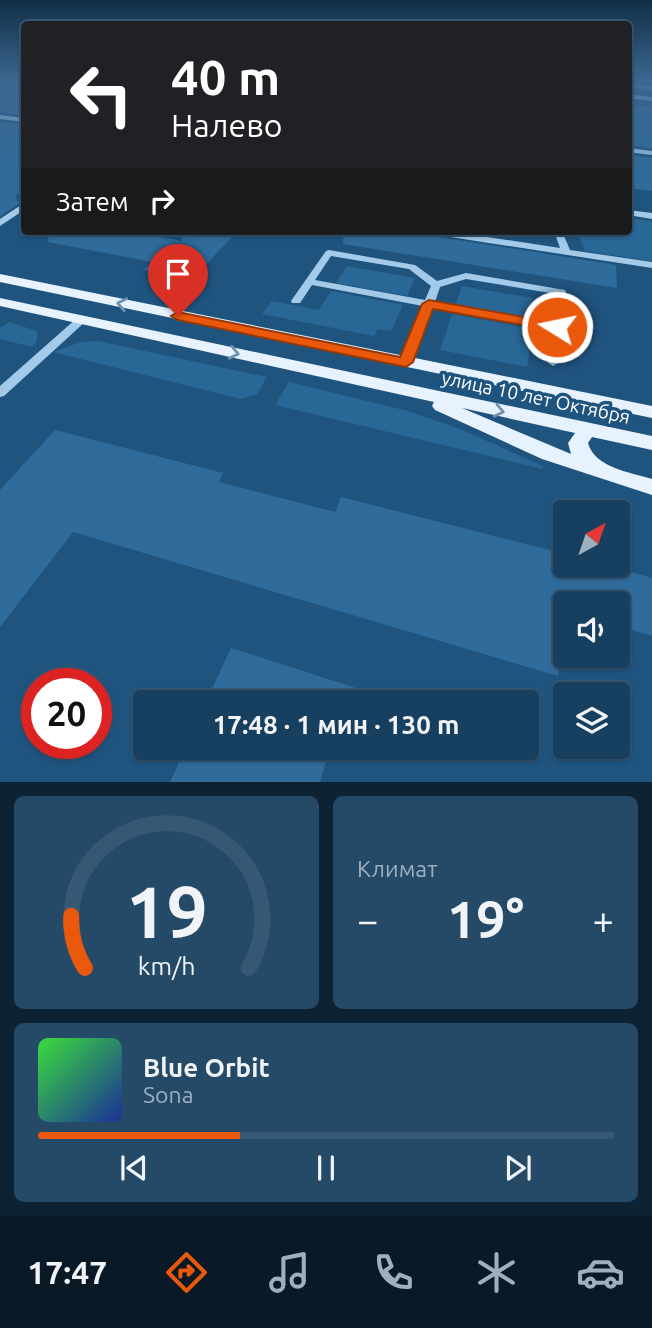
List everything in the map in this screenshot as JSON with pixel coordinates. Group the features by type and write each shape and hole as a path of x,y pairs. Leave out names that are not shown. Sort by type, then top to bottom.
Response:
{"main road":[{"name":"улица 10 лет Октября","path":"0,278 650,411"},
{"name":"улица 10 лет Октября","path":"0,302 652,443"},
{"path":"409,391 549,454 606,474 652,486"},
{"path":"587,430 578,443 582,457 606,474"}],"lane":[{"path":"632,150 652,153"},
{"path":"0,223 21,209"},
{"path":"632,213 652,216"},
{"path":"469,235 652,265"},
{"path":"560,235 566,252"},
{"path":"296,301 329,253 412,267 436,285"},
{"path":"436,285 467,276 561,292 553,362"},
{"path":"309,282 557,327"},
{"path":"406,362 436,285"},
{"path":"0,393 81,320"}],"shaded area":[{"path":"632,218 652,221 652,261 585,251 579,235 632,235"},
{"path":"347,266 415,278 407,296 336,283"},
{"path":"462,286 538,299 535,319 455,305"},
{"path":"331,291 403,305 391,331 378,329 374,336 262,314 272,301 319,310"},
{"path":"452,314 533,329 527,367 440,350"},
{"path":"9,322 37,331 37,341 32,347 0,339 0,328"},
{"path":"98,341 267,377 257,394 241,399 53,352 81,342"},
{"path":"289,382 408,411 460,429 543,466 543,469 275,405"}],"building":[{"path":"632,117 652,117 652,148 632,146"},
{"path":"0,122 21,124 21,194 16,195 17,201 21,203 0,216"},
{"path":"632,156 652,158 652,191 632,188"},
{"path":"49,235 148,235 182,241 182,235 234,235 192,279 143,270 152,262 48,242"},
{"path":"344,235 427,235 616,265 617,288 343,244"},
{"path":"55,430 223,473 219,482 335,512 341,497 553,551 553,578 630,578 630,572 652,578 652,636 630,630 630,591 553,591 553,668 558,668 558,676 73,532 0,627 0,490"},
{"path":"231,648 362,690 212,690"},
{"path":"180,760 326,760 320,782 170,782"}],"route":[{"path":"178,316 406,362 429,304 557,327"}]}
